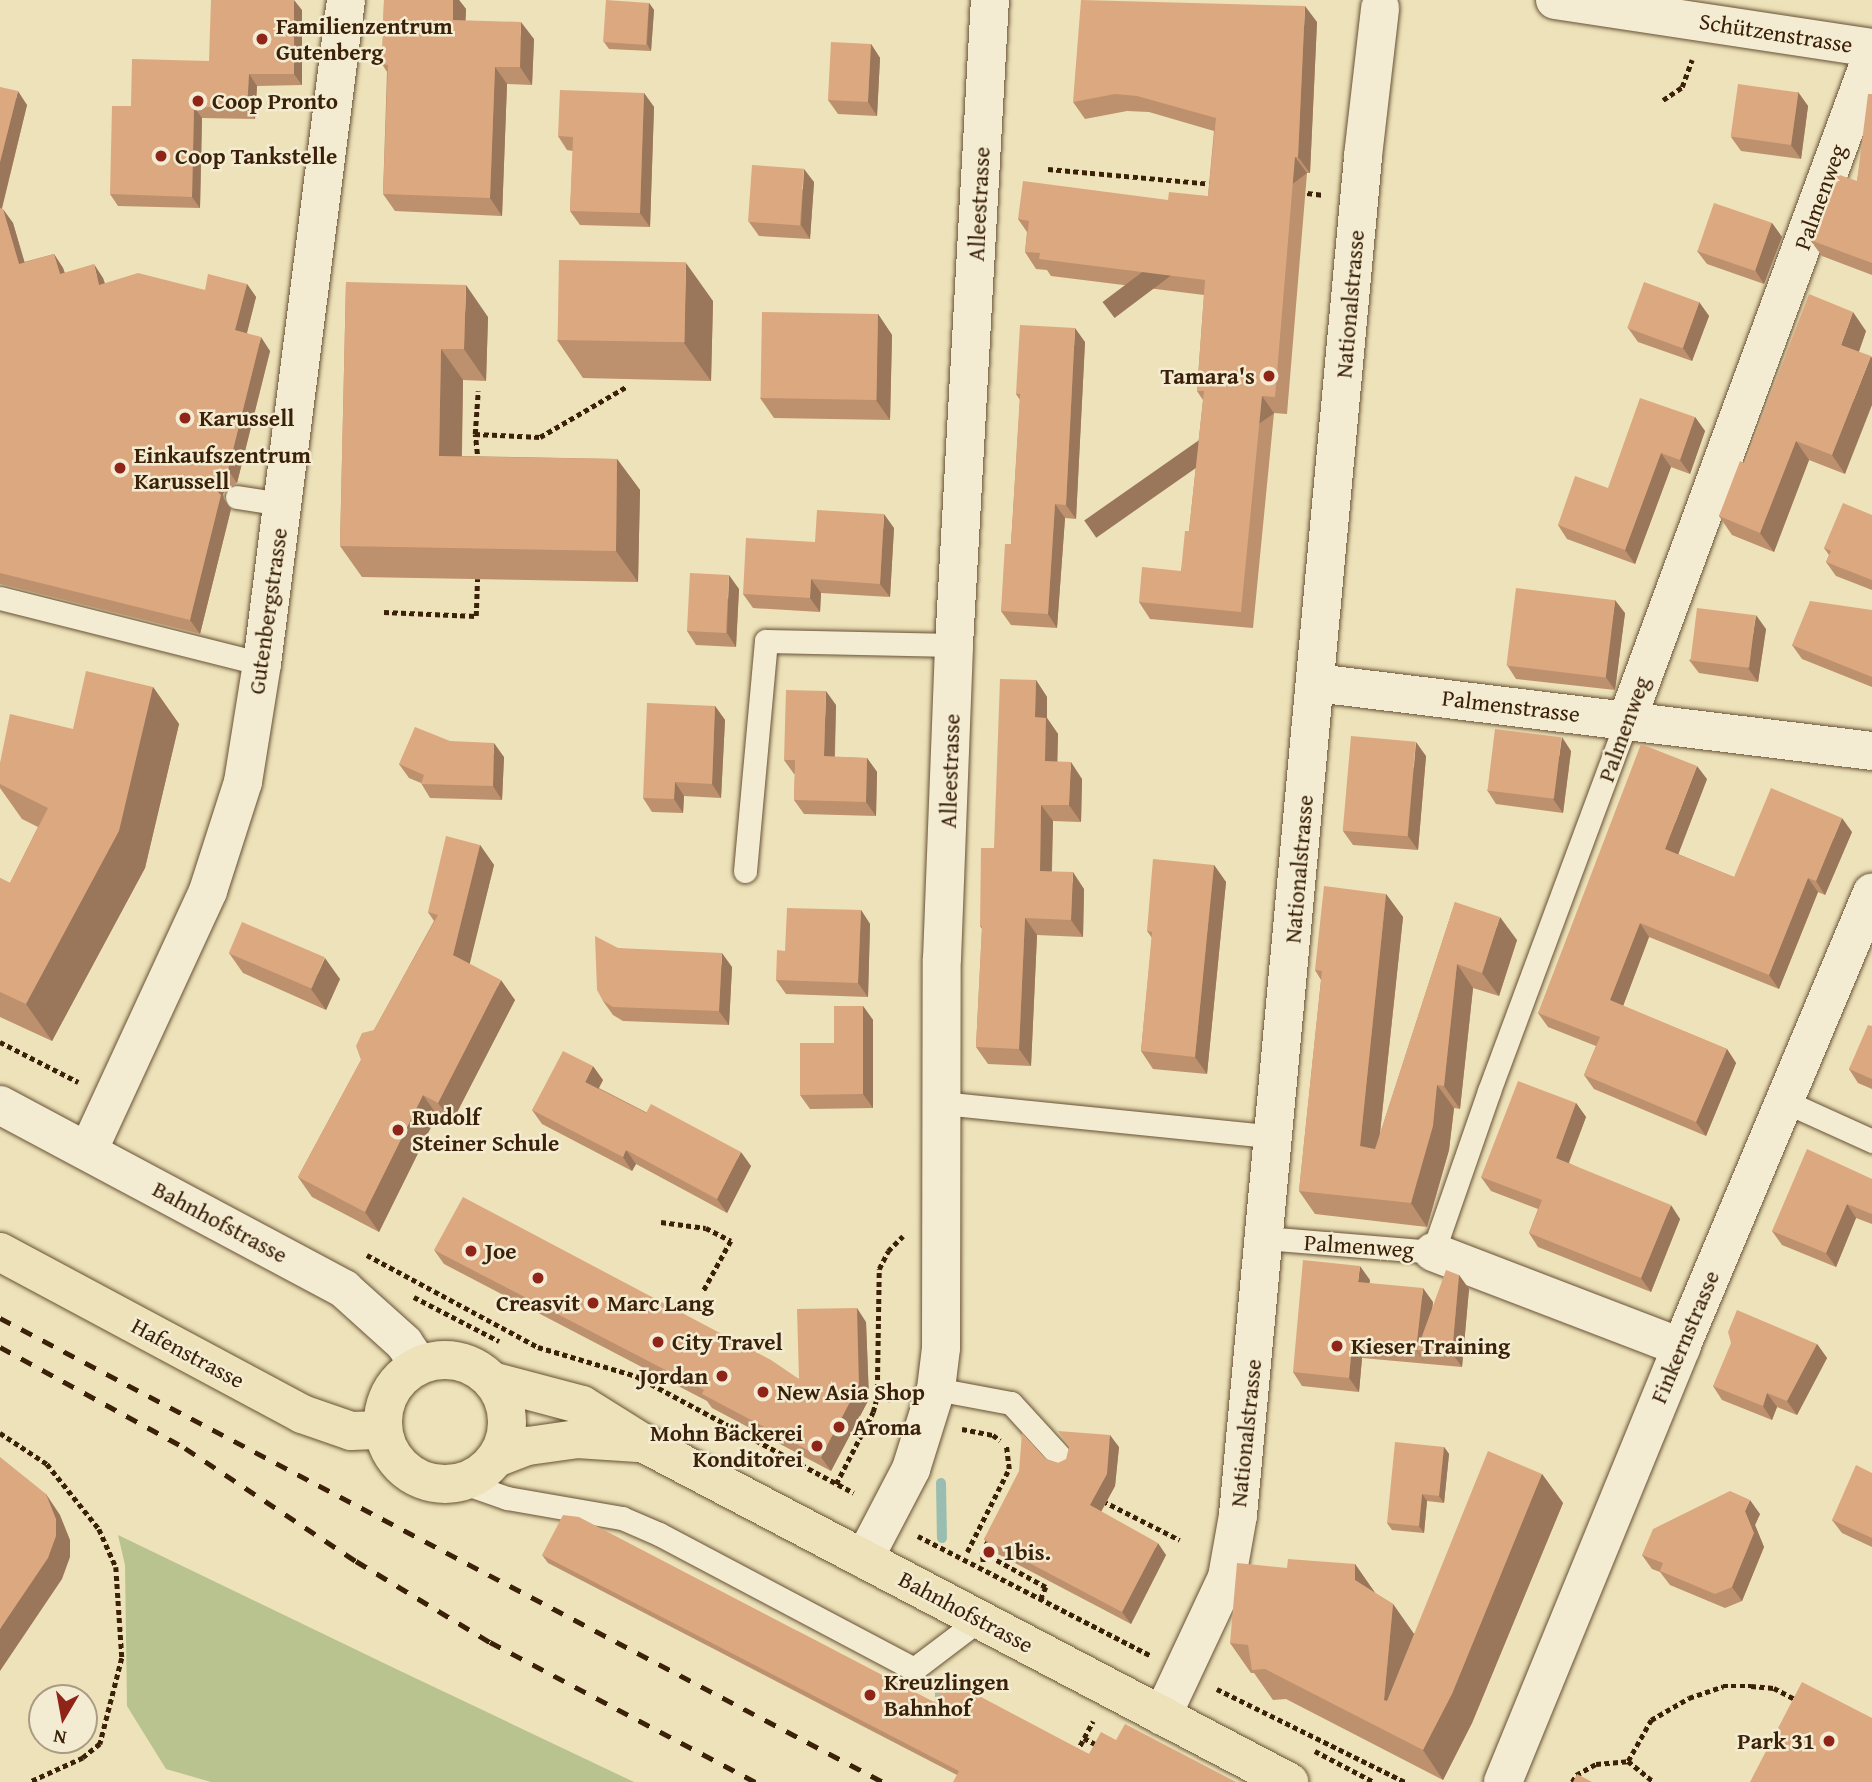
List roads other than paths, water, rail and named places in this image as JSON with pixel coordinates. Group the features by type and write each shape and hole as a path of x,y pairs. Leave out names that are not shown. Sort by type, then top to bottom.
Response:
{"main road":[{"name":"Hafenstrasse","path":"0,1252 302,1414 351,1431 383,1430"},
{"path":"439,1360 458,1361 477,1368 492,1381 503,1398 507,1417 505,1439 496,1458 481,1473 461,1482 440,1484 420,1479 402,1467 389,1451 383,1430 383,1410 390,1392 403,1376 419,1365 439,1360"},
{"name":"Bahnhofstrasse","path":"492,1381 582,1405 643,1443 873,1527 980,1619 1289,1782"},
{"name":"Bahnhofstrasse","path":"496,1458 528,1446 577,1438 643,1443"}],"street":[{"name":"Gutenbergstrasse","path":"88,1151 110,1098 208,891 243,782 262,664 346,0"},
{"name":"Alleestrasse","path":"873,1527 911,1469 931,1405 942,1348 942,959 954,645 990,0"},
{"name":"Schützenstrasse","path":"1555,0 1872,48"},
{"name":"Nationalstrasse","path":"1162,1716 1227,1577 1238,1515 1363,156 1381,3"},
{"name":"Palmenweg","path":"1628,720 1867,69 1872,48"},
{"name":"Palmenstrasse","path":"1316,683 1872,751"},
{"name":"Finkernstrasse","path":"1503,1782 1681,1347 1872,893"},
{"name":"Bahnhofstrasse","path":"0,1105 344,1289 404,1343 419,1365"},
{"path":"1433,1252 1681,1347"}],"lane":[{"path":"237,498 282,504"},
{"path":"0,598 262,664"},
{"path":"745,871 765,642 954,645"},
{"name":"Palmenweg","path":"1264,1238 1433,1252 1489,1091 1628,720"},
{"path":"1784,1101 1872,1141"},
{"path":"942,1103 1274,1136"},
{"path":"931,1405 1011,1403 1064,1461"},
{"path":"461,1482 507,1498 622,1518 659,1534 914,1669 980,1619"}],"waterway":[{"path":"941,1483 942,1538"},
{"path":"940,1684 940,1706"}],"railway":[{"path":"0,1318 883,1782"},
{"path":"0,1347 185,1448 356,1561 490,1642 755,1782"}],"place":[{"name":"Familienzentrum Gutenberg","path":"262,39"},
{"name":"Coop Pronto","path":"198,101"},
{"name":"Coop Tankstelle","path":"161,156"},
{"name":"Tamara's","path":"1269,376"},
{"name":"Karussell","path":"185,418"},
{"name":"Einkaufszentrum Karussell","path":"120,468"},
{"name":"Rudolf Steiner Schule","path":"398,1130"},
{"name":"Joe","path":"471,1251"},
{"name":"Creasvit","path":"538,1278"},
{"name":"Marc Lang","path":"593,1303"},
{"name":"City Travel","path":"658,1342"},
{"name":"Kieser Training","path":"1337,1346"},
{"name":"Jordan","path":"722,1376"},
{"name":"New Asia Shop","path":"763,1392"},
{"name":"Aroma","path":"839,1427"},
{"name":"Mohn Bäckerei Konditorei","path":"817,1446"},
{"name":"1bis.","path":"989,1552"},
{"name":"Kreuzlingen Bahnhof","path":"870,1695"},
{"name":"Park 31","path":"1829,1741"}]}
